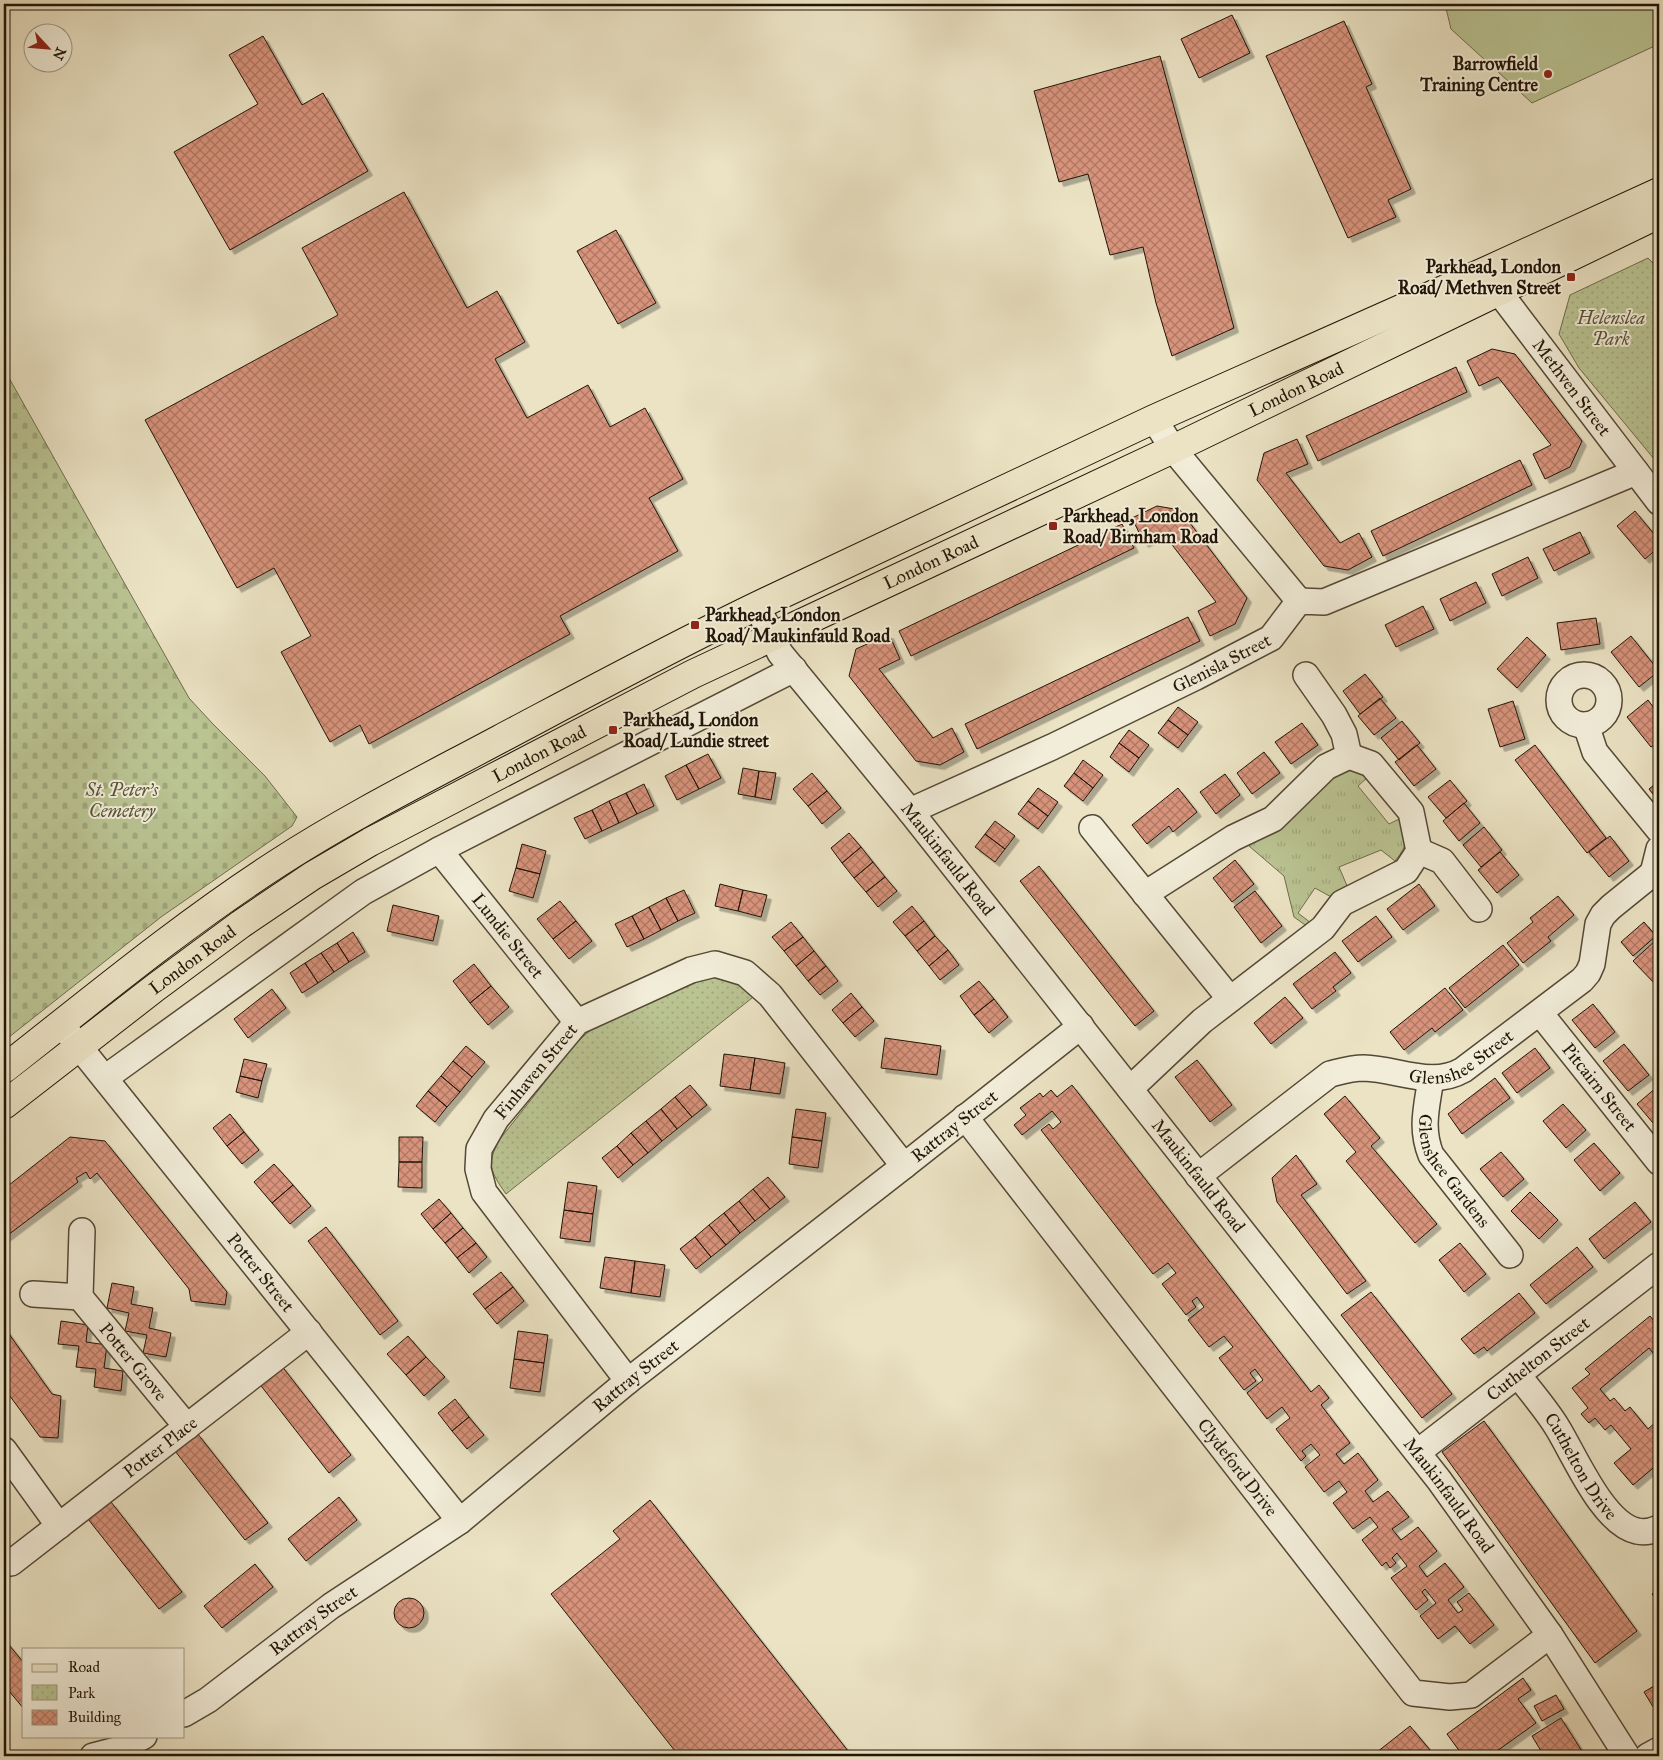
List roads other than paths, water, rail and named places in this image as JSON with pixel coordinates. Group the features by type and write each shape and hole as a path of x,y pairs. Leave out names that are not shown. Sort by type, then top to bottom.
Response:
{"main road":[{"name":"London Road","path":"4,1105 241,924 345,856 693,674 1173,449 1659,192"},
{"name":"London Road","path":"4,1069 210,911 324,834 684,642 1154,419 1659,214"}],"street":[{"name":"Methven Street","path":"1493,281 1659,502"},
{"path":"1154,419 1173,449 1299,601 1324,602 1636,472"},
{"name":"Glenisla Street","path":"910,811 1052,747 1271,638 1299,601"},
{"name":"Maukinfauld Road","path":"757,606 780,653 910,811 1418,1452 1550,1634 1627,1756"},
{"path":"105,1078 363,892 439,850 794,669"},
{"path":"1306,674 1334,714 1344,734 1349,756"},
{"path":"1586,725 1596,752 1659,830"},
{"path":"1130,1089 1202,1021 1323,928 1342,903 1406,871 1418,851 1411,812 1371,764 1349,756 1326,767 1273,819 1233,838 1145,894"},
{"path":"1092,828 1230,999"},
{"name":"Glenshee Street","path":"1198,1176 1330,1074 1366,1068 1431,1078 1453,1076 1463,1070 1540,1013 1588,974 1592,964 1598,924 1603,915 1611,907 1656,877 1659,849"},
{"name":"Lundie Street","path":"439,850 577,1022"},
{"path":"1418,851 1442,861 1479,909"},
{"name":"Finhaven Street","path":"628,1381 484,1192 478,1169 479,1149 496,1119 577,1022 691,970 716,964 746,973 770,994 904,1166"},
{"name":"Pitcairn Street","path":"1540,1013 1659,1162"},
{"name":"Potter Street","path":"61,1024 460,1521"},
{"name":"Rattray Street","path":"185,1713 208,1700 331,1606 460,1521 628,1381 1081,1026"},
{"name":"Glenshee Gardens","path":"1431,1078 1424,1131 1431,1155 1510,1255"},
{"name":"Clydeford Drive","path":"966,1117 1413,1693 1450,1697 1471,1694 1550,1634"},
{"path":"33,1294 80,1297 82,1231"},
{"name":"Cuthelton Street","path":"1418,1452 1659,1265"},
{"name":"Potter Grove","path":"80,1297 187,1427"},
{"name":"Potter Place","path":"11,1563 309,1332"},
{"name":"Cuthelton Drive","path":"1518,1375 1550,1417 1599,1500 1611,1515 1624,1526 1637,1532 1649,1532 1659,1528"},
{"path":"4,1450 59,1526"},
{"path":"93,1756 120,1749 140,1738"},
{"path":"1648,1756 1659,1750"}],"place":[{"name":"Barrowfield Training Centre","path":"1548,74"},
{"name":"Parkhead, London Road/ Methven Street","path":"1571,277"},
{"name":"Parkhead, London Road/ Birnham Road","path":"1053,526"},
{"name":"Parkhead, London Road/ Maukinfauld Road","path":"695,625"},
{"name":"Parkhead, London Road/ Lundie street","path":"613,730"}],"park label":[{"name":"Helenslea Park","path":"1611,328"},
{"name":"St. Peter's Cemetery","path":"122,800"}]}
